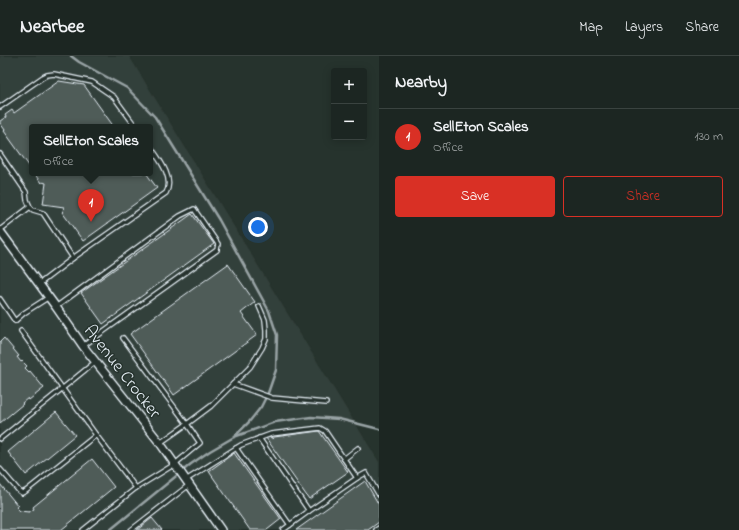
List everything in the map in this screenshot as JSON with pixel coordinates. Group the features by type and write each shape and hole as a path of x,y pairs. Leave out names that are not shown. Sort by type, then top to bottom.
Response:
{"street":[{"name":"Avenue Crocker","path":"0,231 56,306 95,362 160,443 221,530"}],"lane":[{"path":"0,108 43,77 54,74 92,82 114,97 134,124"},
{"path":"39,284 73,258 166,193 168,190 167,175 160,160 153,150"},
{"path":"0,154 26,192 30,207 33,210 43,213 73,258"},
{"path":"0,231 30,207"},
{"path":"56,306 180,216 194,209 218,244 217,250 83,346"},
{"path":"0,299 15,320 49,297"},
{"path":"160,443 211,406 250,367 266,339 265,320 259,306"},
{"path":"21,331 136,488"},
{"path":"83,530 136,488 175,464 200,443 188,424 123,338"},
{"path":"0,438 95,362"},
{"path":"233,384 278,399 326,403"},
{"path":"131,530 188,482 236,448 271,434 320,428 325,431 357,478"},
{"path":"0,469 22,493 96,434"},
{"path":"259,438 309,511"},
{"path":"236,448 290,525"},
{"path":"344,458 358,448"},
{"path":"283,530 366,473 379,495"}],"shaded area":[{"path":"0,56 129,56 379,462 379,530 0,530"}],"building":[{"path":"59,81 84,85 112,124 29,124 29,166 0,123 0,121 6,117 5,115 12,110 14,113"},
{"path":"36,176 148,176 157,188 83,241 62,212 64,207 43,204 46,183 41,183"},
{"path":"192,214 214,244 103,324 81,293"},
{"path":"228,264 255,302 241,313 257,335 174,395 130,334"},
{"path":"4,338 19,356 17,357 21,362 22,361 27,366 25,368 29,372 30,371 44,388 29,400 28,398 0,423 0,342"},
{"path":"56,412 75,435 26,475 8,452"},
{"path":"319,431 348,472 309,499 266,438 272,437 272,439 274,437"},
{"path":"234,453 281,519 267,530 250,530 209,471"},
{"path":"92,459 114,487 61,530 0,530 0,484 18,506 16,507 20,511 29,512 34,509 33,507"},
{"path":"365,481 379,505 379,522 368,530 296,530"},
{"path":"152,518 162,530 137,530"}],"waterway":[{"path":"71,56 79,62 127,88 155,117 219,220 269,311 277,335 276,370 268,393 261,407 234,437"},
{"path":"110,530 191,464 234,437 275,422 311,417 339,419 379,429"}],"place":[{"name":"SellEton Scales","path":"91,222"}]}
